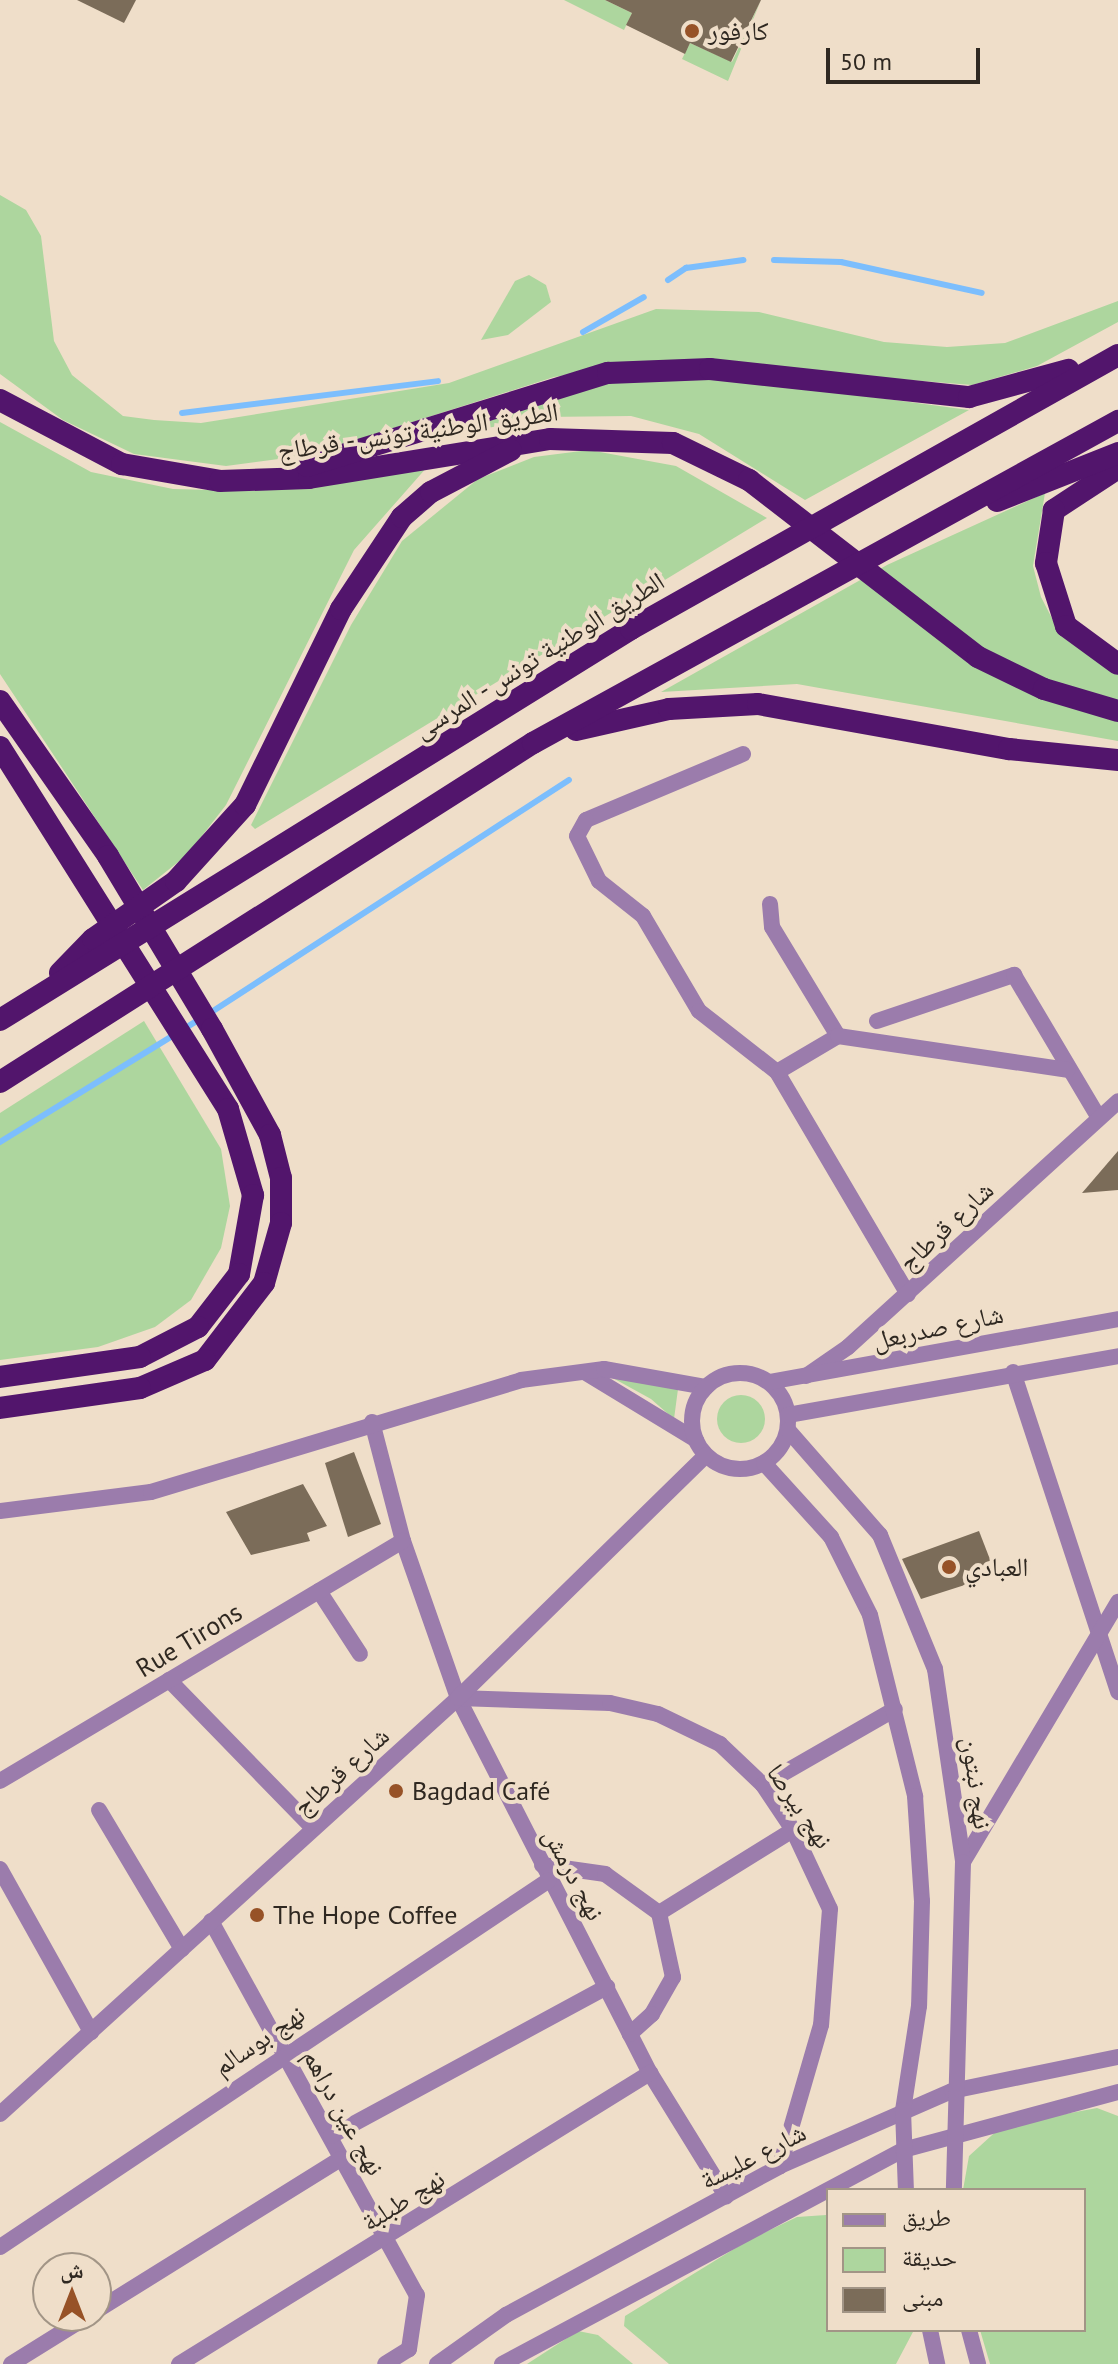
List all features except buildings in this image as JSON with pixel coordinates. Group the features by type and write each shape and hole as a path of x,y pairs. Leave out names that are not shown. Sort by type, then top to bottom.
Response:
{"highway":[{"path":"220,481 308,465 608,373 710,369 969,397 1017,390 1118,353"},
{"name":"الطريق الوطنية تونس - المرسى","path":"0,1020 631,629 1118,353"},
{"name":"الطريق الوطنية تونس - قرطاج","path":"0,400 122,464 220,481 309,478 550,439 673,443 749,480 978,657 1044,689 1118,711"},
{"path":"0,1082 533,743 1118,421"},
{"path":"38,997 93,939 217,843 245,805 341,609 402,517 502,453 550,439"},
{"path":"910,534 1118,453"},
{"path":"1118,468 1054,510 1046,563 1066,626 1118,664"},
{"path":"0,701 108,856 212,1029 270,1135 281,1178 281,1223 264,1283 205,1360 185,1370 80,1401 0,1408"},
{"path":"533,743 669,709 758,704 1009,749 1118,760"},
{"path":"0,747 198,1057 248,1158 251,1233 239,1274 198,1327 140,1357 0,1377"}],"street":[{"path":"743,754 586,820 577,836 599,881 643,916 699,1011 777,1072 908,1294"},
{"path":"770,904 772,927 838,1036"},
{"path":"877,1021 1014,975 1067,1070 1099,1118"},
{"path":"777,1072 838,1036 1067,1070"},
{"name":"شارع قرطاج","path":"801,1379 908,1294 1118,1101"},
{"name":"شارع صدربعل","path":"769,1382 801,1379 1118,1319"},
{"path":"706,1387 692,1421 696,1440 706,1455 734,1469 764,1463 788,1423 1013,1372 1118,1356"},
{"path":"0,1511 151,1492 372,1422 521,1380 616,1370 706,1387 737,1373 769,1382 788,1423"},
{"path":"1013,1372 1100,1627 1118,1692"},
{"path":"586,1373 696,1440"},
{"name":"نهج درمش","path":"372,1422 403,1541 458,1698 650,2073 726,2196"},
{"name":"نهج نبتون","path":"788,1423 863,1508 916,1617 935,1669 963,1862 952,2091 954,2188"},
{"name":"شارع قرطاج","path":"0,2114 458,1698 706,1455"},
{"path":"764,1463 847,1565 870,1615 915,1796 922,1901 919,2006 903,2110 906,2188"},
{"name":"Rue Tirons","path":"0,1781 403,1541"},
{"path":"319,1591 360,1654"},
{"path":"963,1862 1100,1627 1118,1602"},
{"path":"169,1680 313,1828"},
{"name":"نهج بيرصا","path":"458,1698 610,1703 658,1714 720,1744 763,1785 793,1830 830,1909 831,1949 821,2025 780,2166"},
{"path":"763,1785 895,1709"},
{"path":"99,1810 182,1949"},
{"path":"659,1913 793,1830"},
{"path":"0,1869 91,2032"},
{"path":"545,1872 605,1874 659,1913 673,1977 652,2014 630,2034"},
{"name":"نهج بوسالم","path":"0,2247 545,1872"},
{"name":"نهج عين دراهم","path":"211,1921 417,2295 417,2325 409,2349 385,2364"},
{"path":"331,2136 607,1987"},
{"name":"شارع عليسة","path":"437,2364 506,2315 780,2166 903,2110 952,2091 1118,2057"},
{"name":"نهج طبلبة","path":"179,2364 388,2238 650,2073"},
{"path":"832,2188 903,2150 1118,2092"},
{"path":"112,2301 340,2159"},
{"path":"502,2364 826,2191"},
{"path":"11,2364 62,2332"},
{"path":"930,2332 937,2364"},
{"path":"970,2332 978,2364"}],"green space":[{"path":"564,0 605,0 632,13 624,30"},
{"path":"761,0 728,81 682,59 690,43 732,62"},
{"path":"0,195 26,210 41,236 54,341 72,375 123,416 154,420 201,423 449,383 656,309 759,312 884,342 947,347 1005,343 1118,301 1118,322 1037,366 972,385 665,360 554,377 309,455 226,466 134,454 63,420 0,374"},
{"path":"529,275 546,285 551,302 508,335 481,340 515,281"},
{"path":"722,377 969,410 805,500 699,434 631,416 543,417 423,441 607,381"},
{"path":"0,422 91,472 173,489 251,491 428,466 354,550 226,805 187,855 143,890 0,674"},
{"path":"589,450 676,466 767,518 255,829 251,825 351,625 402,541 478,479 534,457"},
{"path":"1045,493 1033,566 1041,597 1059,632 1118,673 1118,741 797,684 661,692 887,565"},
{"path":"144,1021 221,1149 230,1206 221,1248 191,1300 155,1327 98,1347 0,1360 0,1113"},
{"path":"611,1377 678,1389 674,1419 651,1399"},
{"path":"741,1395 758,1402 765,1419 758,1436 741,1443 724,1436 717,1419 724,1402"},
{"path":"1097,2108 1118,2116 1118,2364 990,2364 981,2332 1086,2332 1086,2188 963,2188 969,2156 1002,2126"},
{"path":"826,2215 826,2332 913,2332 896,2364 669,2364 624,2326 625,2316 747,2241 797,2217"},
{"path":"578,2331 598,2335 633,2364 527,2364"}],"waterway":[{"path":"668,280 686,268 743,260"},
{"path":"774,260 841,262 982,293"},
{"path":"583,332 644,297"},
{"path":"182,413 438,381"},
{"path":"210,1013 569,780"},
{"path":"0,1142 200,1019"}],"place":[{"name":"كارفور","path":"692,31"},
{"name":"العبادي","path":"949,1567"},
{"name":"Bagdad Café","path":"396,1791"},
{"name":"The Hope Coffee","path":"257,1915"}]}
